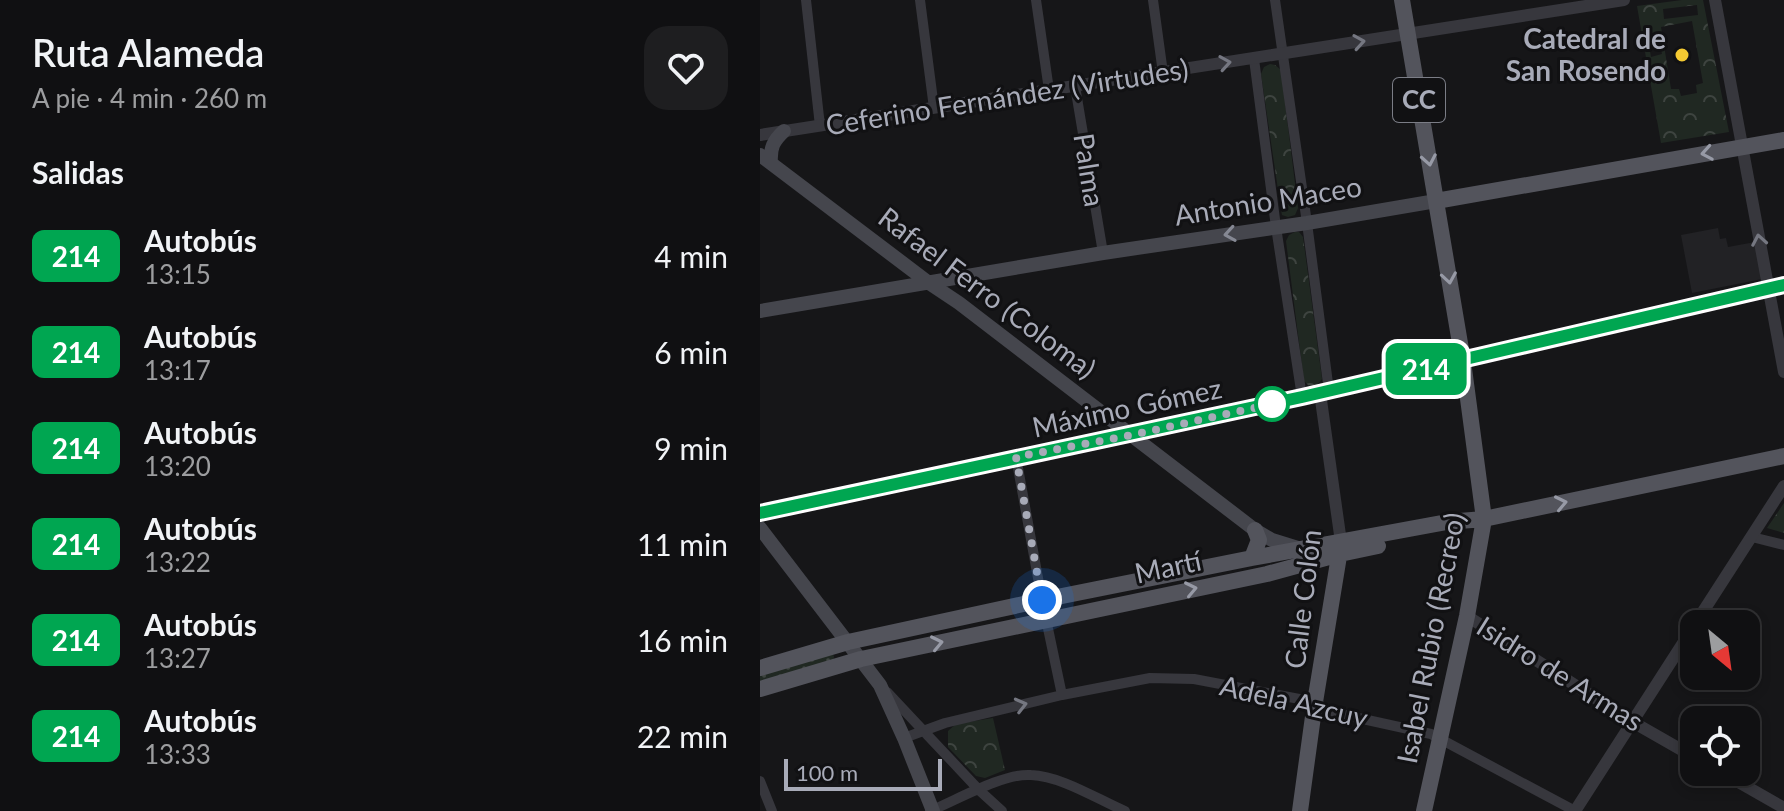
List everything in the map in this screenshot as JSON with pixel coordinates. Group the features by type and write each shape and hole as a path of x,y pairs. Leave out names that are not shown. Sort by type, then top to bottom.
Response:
{"main road":[{"name":"Isabel Rubio (Recreo)","path":"1402,0 1463,361 1484,519 1467,616 1424,811"},
{"path":"765,159 774,140 784,131"},
{"name":"Antonio Maceo","path":"760,311 1103,253 1307,223 1784,140"},
{"name":"Rafael Ferro (Coloma)","path":"765,159 959,303 1274,547"},
{"path":"893,288 899,273 896,257"},
{"path":"959,303 958,287 969,276"},
{"name":"Máximo Gómez","path":"1132,435 1784,285"},
{"name":"Martí","path":"760,668 854,640 1252,558 1274,547 1341,548 1447,522 1484,519 1784,456"},
{"path":"760,528 854,640 861,659 880,685 932,811"},
{"path":"1252,558 1259,540 1255,530"},
{"path":"1267,574 1274,547"},
{"name":"Martí","path":"760,689 861,659 1267,574 1323,558 1341,548"},
{"name":"Calle Colón","path":"1300,811 1341,548"},
{"path":"1304,549 1323,558 1337,573"}],"street":[{"path":"806,0 820,126"},
{"path":"920,0 934,108"},
{"path":"1036,0 1049,90"},
{"path":"1153,0 1163,73"},
{"name":"Calle Colón","path":"1275,0 1307,223 1341,548"},
{"path":"1282,55 1624,0"},
{"path":"1715,0 1784,372"},
{"name":"Ceferino Fernández (Virtudes)","path":"760,135 1282,55"},
{"path":"1254,59 1302,397"},
{"name":"Palma","path":"1075,86 1103,253"},
{"name":"Máximo Gómez","path":"760,513 1132,435"},
{"path":"1016,457 1042,600 1037,611 1046,619 1062,695"},
{"path":"1705,610 1784,486"},
{"path":"1752,537 1784,545"},
{"name":"Isidro de Armas","path":"1467,616 1680,749"},
{"path":"1575,811 1680,648"},
{"name":"Adela Azcuy","path":"904,738 945,723 1062,695 1150,678 1194,679 1315,702 1331,712 1431,734 1575,811"},
{"path":"880,685 1002,811"},
{"path":"938,745 939,731 945,723"},
{"path":"932,811 1013,776 1032,775 1059,781 1125,811"},
{"path":"760,781 772,811"},
{"path":"1746,786 1784,808"}],"shaded area":[{"path":"1718,228 1720,239 1726,238 1728,247 1755,242 1762,279 1692,293 1681,235"}],"green space":[{"path":"1703,0 1729,132 1661,143 1637,6","holes":["1697,5 1698,15 1664,19 1663,9","1692,21 1703,83 1696,85 1697,93 1681,96 1679,89 1671,89 1661,27","1658,32 1662,54 1651,57 1647,34"]},
{"path":"1270,64 1281,70 1298,208 1295,215 1288,217 1282,215 1281,210 1261,74 1264,67"},
{"path":"1295,232 1303,237 1322,379 1310,387 1304,381 1286,241"},
{"path":"1784,503 1784,533 1767,528"},
{"path":"831,653 833,662 760,683 760,675"},
{"path":"993,718 1005,770 985,778 976,776 948,747 948,731 956,724"}],"bus line":[{"name":"214","path":"760,513 1132,435 1784,285"}],"place":[{"name":"Catedral de San Rosendo","path":"1682,55"}],"route":[{"path":"1042,600 1016,457 1272,404"}]}
